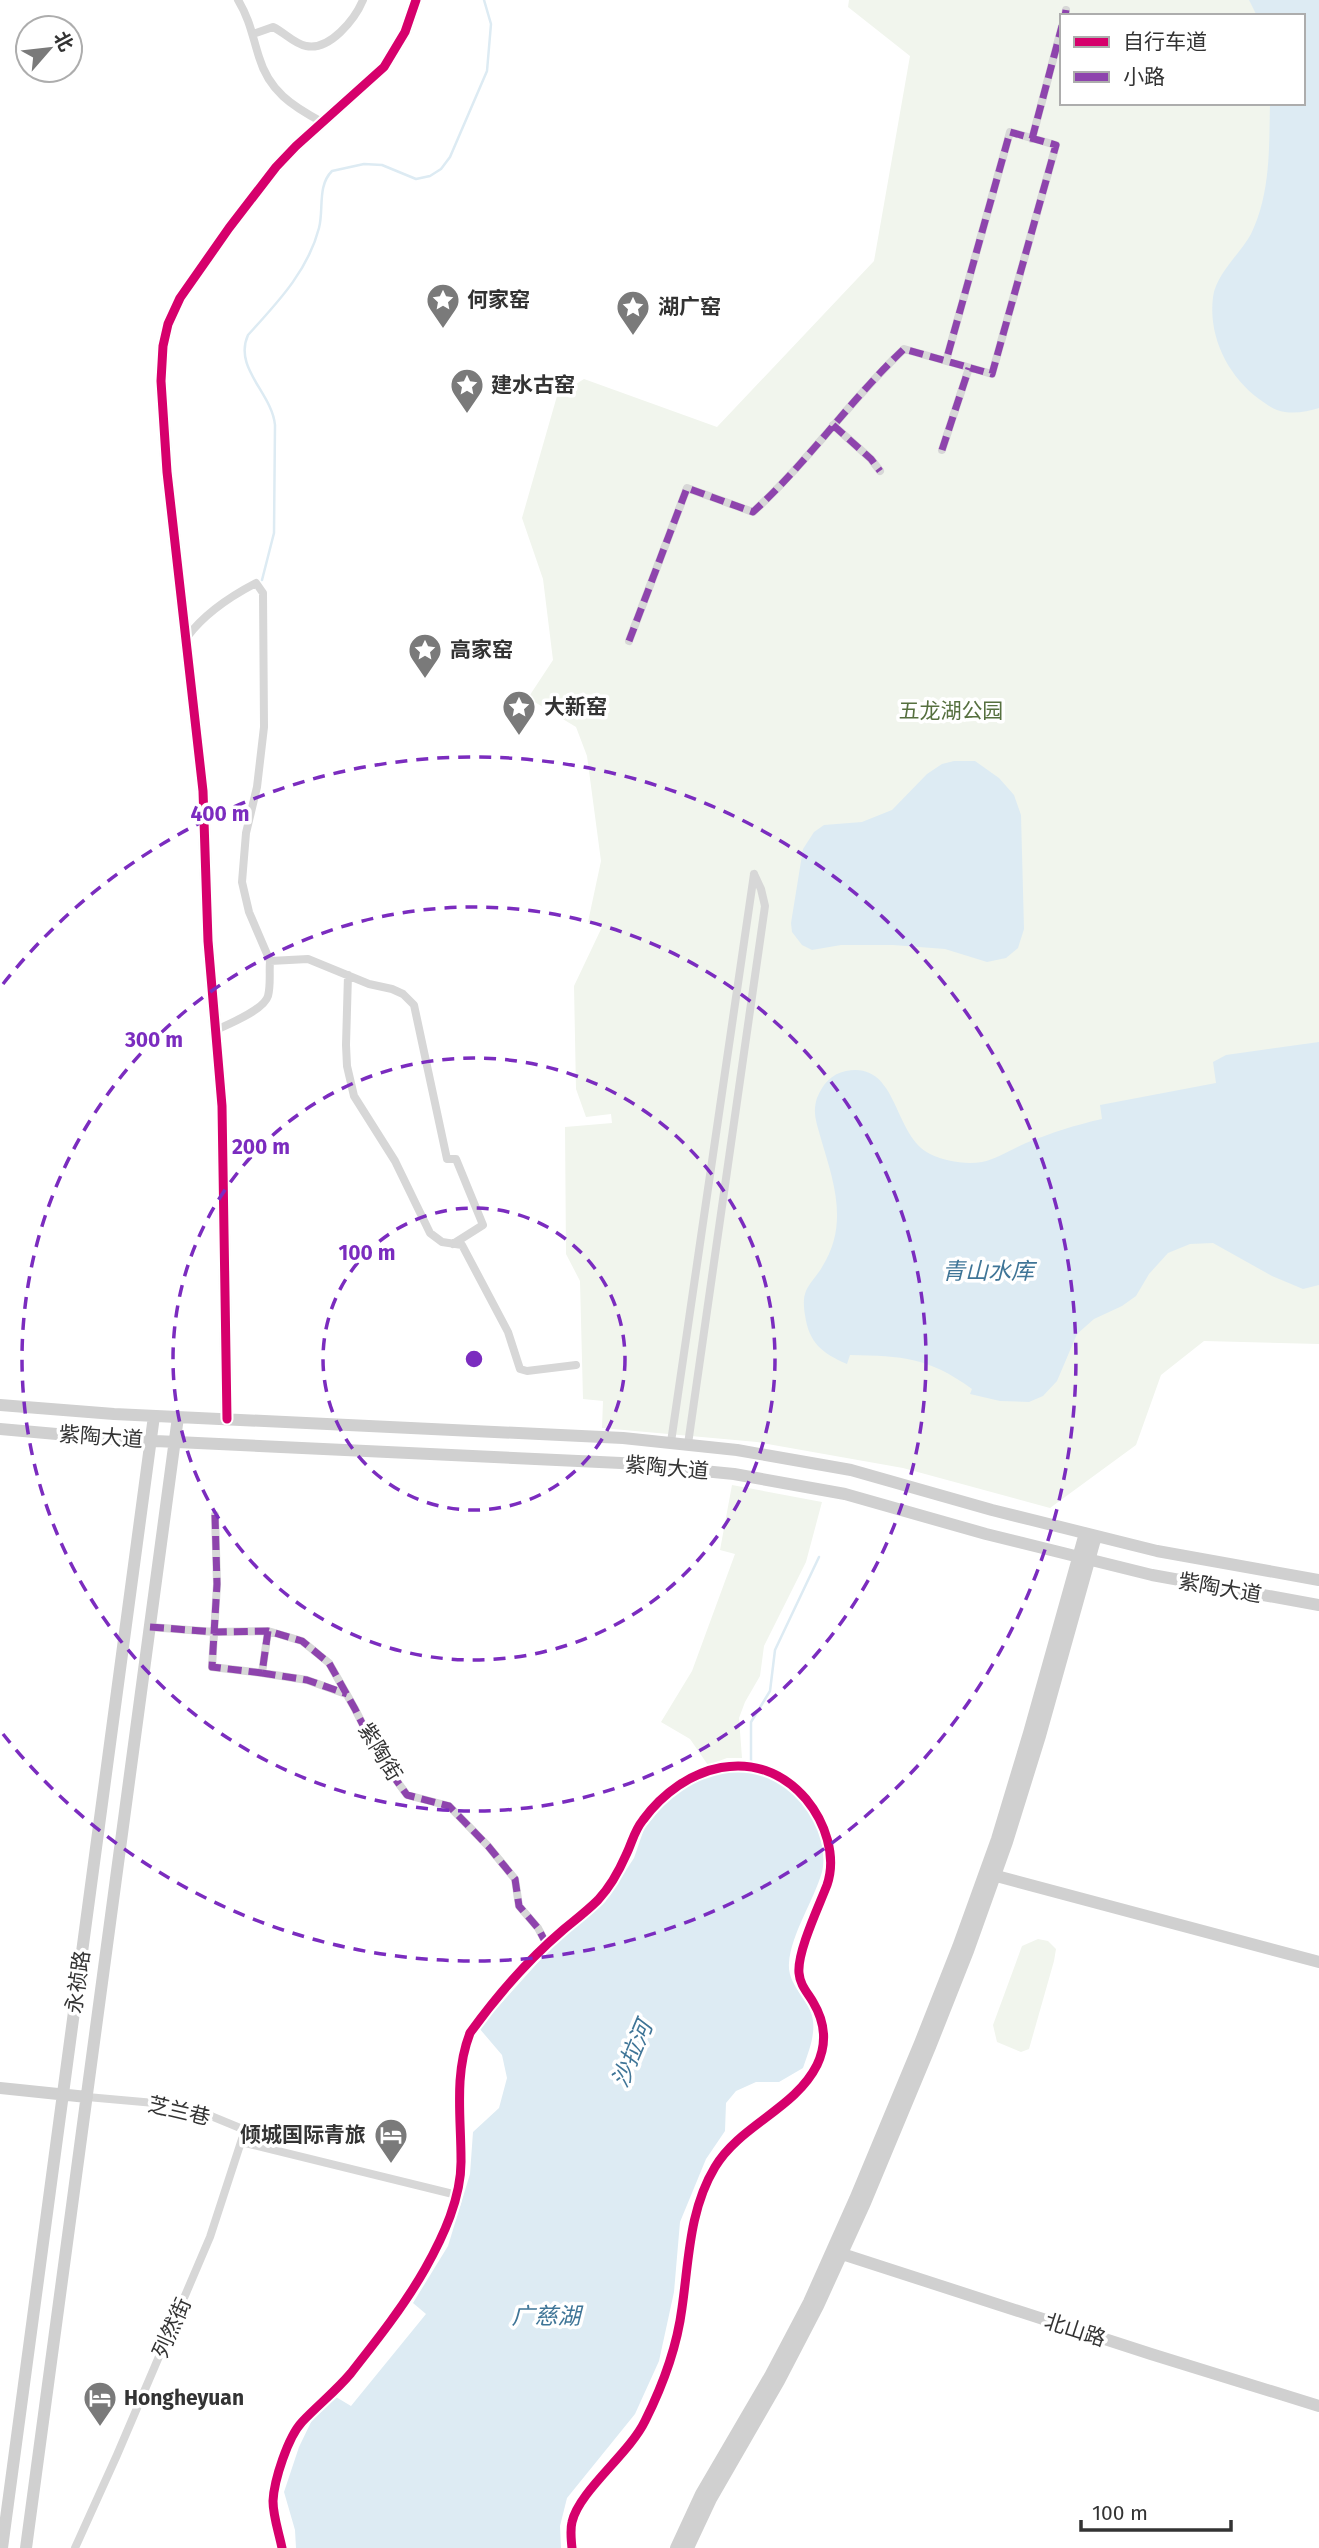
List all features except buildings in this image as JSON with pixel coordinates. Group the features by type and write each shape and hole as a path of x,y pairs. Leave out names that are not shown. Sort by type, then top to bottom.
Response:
{"main road":[{"path":"227,1419 222,1106 208,941 203,791 167,472 161,381 165,335 184,291 276,167 384,67 405,32 416,0"},
{"name":"紫陶大道","path":"0,1405 154,1416 688,1444 850,1470 992,1510 1157,1551 1319,1580"},
{"name":"永祯路","path":"2,2548 4,2498 63,2094 154,1416"},
{"name":"永祯路","path":"26,2548 178,1417"},
{"name":"紫陶大道","path":"0,1429 151,1440 621,1463 734,1475 845,1494 986,1534 1152,1575 1319,1605"},
{"path":"688,2548 710,2499 799,2344 990,1874 1091,1535"},
{"path":"990,1874 1319,1962"},
{"path":"0,2088 87,2097"},
{"path":"676,2548 701,2494 837,2253"},
{"name":"北山路","path":"837,2253 1319,2406"}],"street":[{"path":"238,0 250,20 261,65 278,93 291,105 322,122"},
{"path":"253,34 273,27 303,46 315,47 337,36 363,0"},
{"path":"1032,139 1060,34"},
{"path":"629,641 687,488 753,512 778,488 872,379 904,349 969,368 992,374 1056,145 1010,132 946,361"},
{"path":"943,450 969,368"},
{"path":"833,425 872,459 880,471"},
{"path":"187,637 203,617 244,589 256,583 260,586 263,593 264,626 261,672 264,727 257,787 246,833 242,882 249,912 270,961 269,995 265,1002 242,1018 216,1030"},
{"path":"671,1442 754,874 765,906 688,1444"},
{"path":"270,961 308,959 369,984 392,989 403,994 414,1005 447,1159 456,1158 482,1225 453,1244"},
{"path":"348,975 346,1045 354,1096 396,1161 430,1233 442,1242 462,1245 508,1332 520,1369 527,1371 576,1365"},
{"path":"215,1515 217,1584 212,1667 307,1680 347,1694"},
{"name":"紫陶街","path":"150,1627 215,1632 268,1631 302,1641 329,1663 378,1755 407,1795 449,1806 502,1862 515,1879 519,1906 538,1928 547,1945"},
{"path":"262,1673 268,1631"},
{"path":"282,2548 273,2502 274,2490 291,2440 301,2423 350,2374 403,2304 441,2239 457,2195 461,2160 459,2091 466,2044 476,2025 547,1945 586,1911 608,1887 625,1858 636,1830 660,1801 680,1786 708,1771 728,1765 746,1765 770,1771 794,1787 810,1804 825,1832 830,1850 829,1879 798,1970 801,1983 824,2031 822,2050 803,2087 752,2127 726,2152 711,2174 694,2220 679,2325 662,2383 644,2424 576,2510 571,2529 572,2548"},
{"name":"芝兰巷","path":"87,2097 163,2104 211,2116 245,2130 241,2142"},
{"path":"241,2142 457,2195"},
{"name":"列然街","path":"75,2548 205,2249 241,2142"}],"green space":[{"name":"五龙湖公园","path":"849,0 1319,0 1319,1344 1204,1341 1161,1375 1136,1445 1050,1508 903,1468 757,1442 602,1428 603,1401 583,1399 580,1281 566,1254 565,1127 612,1123 611,1114 586,1117 576,1089 574,986 602,927 588,922 601,861 587,756 576,727 528,698 553,660 543,579 522,518 557,396 584,379 717,427 874,261 910,56 848,7"},
{"path":"732,1485 822,1502 806,1562 764,1646 760,1676 739,1718 742,1758 727,1758 708,1765 690,1739 661,1722 692,1671 735,1554 720,1550"},
{"path":"1038,1939 1048,1941 1056,1949 1029,2049 1021,2052 997,2042 993,2025 1022,1946"}],"water":[{"path":"1249,0 1319,0 1319,408 1304,412 1275,409 1248,390 1222,354 1212,312 1213,297 1219,280 1246,242 1258,218 1268,170 1270,105 1305,105 1305,14 1256,14"},
{"path":"975,761 999,778 1014,795 1021,815 1024,929 1018,948 1006,958 987,962 945,949 841,945 812,950 802,945 792,932 791,923 803,849 814,832 824,825 862,822 892,810 927,774 942,764"},
{"name":"青山水库","path":"1319,1042 1319,1285 1303,1289 1272,1276 1213,1243 1190,1244 1168,1253 1149,1274 1136,1296 1094,1319 1077,1334 1057,1381 1043,1396 1029,1402 1000,1401 970,1394 972,1389 956,1378 914,1360 850,1355 847,1364 830,1356 813,1340 807,1325 804,1296 830,1251 837,1219 834,1187 815,1109 822,1088 836,1075 846,1071 863,1071 876,1077 886,1088 908,1132 918,1145 942,1159 976,1163 993,1159 1054,1133 1102,1119 1100,1105 1216,1083 1213,1062 1226,1055"},
{"name":"广慈湖","path":"741,1764 786,1782 802,1799 820,1836 823,1849 822,1872 794,1940 789,1963 795,1986 811,2013 812,2039 803,2068 779,2082 756,2082 736,2091 726,2103 725,2131 706,2159 680,2222 674,2292 659,2361 635,2414 567,2498 560,2526 561,2548 296,2548 295,2530 284,2492 299,2447 312,2420 336,2397 351,2406 426,2314 413,2303 448,2246 470,2174 473,2132 499,2108 507,2078 502,2055 479,2028 575,1924 605,1902 634,1858 644,1829 664,1804 697,1779"}],"waterway":[{"path":"262,580 274,533 275,425 272,413 245,358 248,335 290,286 307,258 319,228 324,184 332,171 364,164 382,165 416,179 430,176 441,169 450,157 487,71 491,24 484,0"},
{"name":"沙拉河","path":"751,1765 751,1722 770,1691 775,1650 819,1557"}],"marked path":[{"path":"1065,14 1066,10"},
{"path":"1032,139 1060,34"},
{"path":"629,641 687,488 753,512 792,473 865,389 904,349 992,374 1056,145 1010,132 946,361"},
{"path":"942,450 969,368"},
{"path":"833,425 871,459 880,471"},
{"path":"215,1515 217,1584 212,1667 262,1673"},
{"path":"150,1627 215,1632 268,1631 302,1641 329,1663 378,1755 407,1795 449,1806 488,1846 515,1879 519,1906 538,1928 547,1945"},
{"path":"268,1631 262,1673 307,1680 347,1694"}],"cycle path":[{"path":"227,1419 222,1106 208,941 203,791 167,472 161,381 163,346 168,324 180,298 229,228 276,167 296,146 384,67 405,32 416,0"},
{"path":"282,2548 273,2501 279,2471 292,2438 302,2422 351,2373 380,2335 417,2283 445,2230 455,2202 460,2173 460,2080 470,2033 525,1966 602,1895 620,1867 640,1824 659,1801 699,1774 743,1766 765,1770 787,1781 806,1799 819,1818 830,1851 827,1885 799,1964 801,1981 820,2017 822,2049 817,2065 795,2094 738,2140 726,2152 706,2183 691,2236 677,2337 663,2380 638,2434 576,2510 571,2525 572,2548"}],"place":[{"name":"何家窑","path":"443,330"},
{"name":"湖广窑","path":"633,337"},
{"name":"建水古窑","path":"467,415"},
{"name":"高家窑","path":"425,680"},
{"name":"大新窑","path":"519,737"},
{"name":"倾城国际青旅","path":"391,2165"},
{"name":"Hongheyuan","path":"100,2428"}]}
